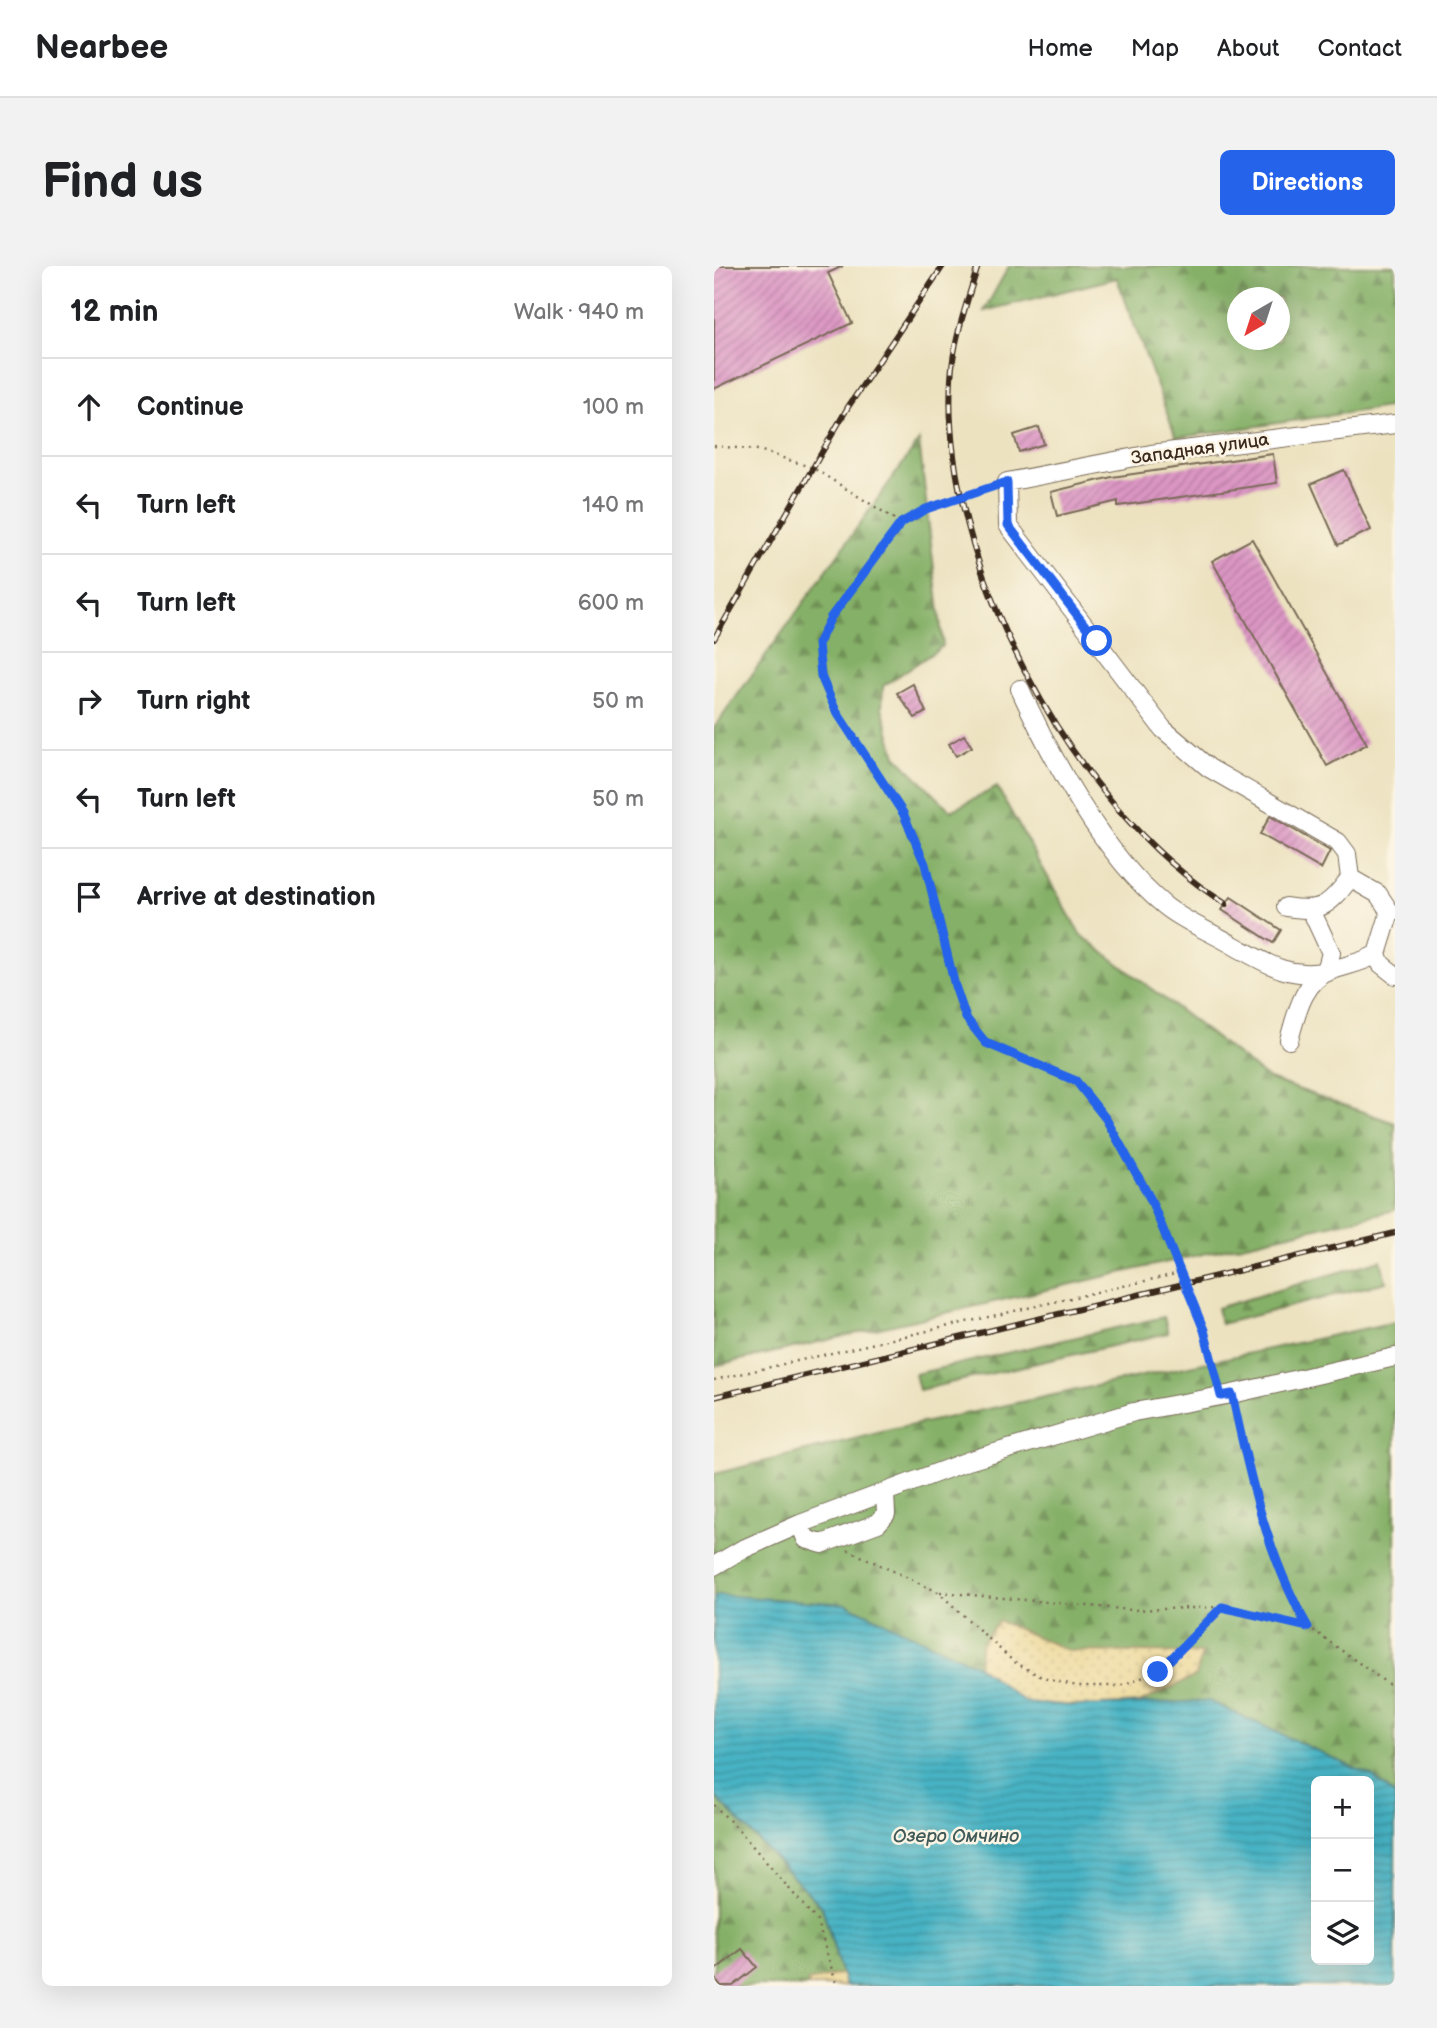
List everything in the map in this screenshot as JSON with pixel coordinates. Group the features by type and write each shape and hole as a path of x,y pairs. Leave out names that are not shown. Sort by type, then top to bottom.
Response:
{"street":[{"name":"Западная улица","path":"1007,482 1039,473 1151,454 1395,424"},
{"path":"1007,482 1008,525 1163,729 1209,768 1338,842 1347,853 1350,878 1334,900 1312,912 1286,907"},
{"path":"1020,689 1039,732 1111,848 1165,906 1269,965 1306,976 1364,962 1377,954"},
{"path":"1350,878 1378,894 1390,912 1377,954 1381,964 1395,975"},
{"path":"1289,1040 1302,1000 1311,985 1326,971 1331,953 1312,912"},
{"path":"714,1566 741,1550 800,1524 968,1461 1121,1415 1227,1395 1395,1357"},
{"path":"800,1524 806,1539 822,1544 878,1523 886,1514 885,1494"}],"path":[{"path":"714,446 759,450 813,468 901,523"},
{"path":"1007,482 926,509 901,523 831,617 818,644 821,676 836,711 903,813 925,864 955,986 966,1018 986,1043 1076,1081 1106,1119 1151,1200 1204,1330 1227,1395 1274,1554 1288,1592 1308,1627"},
{"path":"714,1381 1180,1273"},
{"path":"829,1541 938,1592 1013,1661 1043,1678 1077,1686 1119,1686 1158,1672 1222,1607"},
{"path":"938,1592 1132,1610 1222,1607 1308,1627 1395,1689"},
{"path":"714,1805 817,1921 837,1986"}],"green space":[{"path":"1009,266 1395,266 1395,406 1176,438 1117,278 984,311"},
{"path":"919,441 943,646 883,686 882,708 896,756 951,811 997,787 1080,934 1269,1079 1395,1123 1395,1210 714,1366 714,728"},
{"path":"1381,1260 1386,1282 1221,1324 1217,1308"},
{"path":"1164,1317 1168,1333 919,1390 915,1374"},
{"path":"1395,1322 1395,1796 1374,1776 1209,1701 1074,1706 1025,1702 978,1666 718,1595 714,1598 714,1474 890,1430"},
{"path":"714,1795 822,1907 845,1986 714,1986"}],"sand":[{"path":"999,1621 1070,1651 1202,1653 1196,1676 1139,1703 1079,1706 1025,1702 978,1666 981,1643"},
{"path":"843,1973 846,1986 808,1986 807,1982"}],"water":[{"name":"Озеро Омчино","path":"718,1595 847,1604 978,1666 1025,1702 1074,1706 1209,1701 1372,1776 1311,1776 1311,1965 1374,1965 1374,1777 1395,1796 1395,1986 845,1986 822,1907 714,1795 714,1598"}],"building":[{"path":"714,266 843,266 828,273 852,323 714,389"},
{"path":"1039,427 1044,444 1019,452 1014,435"},
{"path":"1273,454 1277,483 1118,506 1118,501 1057,516 1051,492 1112,477"},
{"path":"1344,470 1371,530 1338,545 1311,484"},
{"path":"1252,539 1367,744 1327,766 1212,561"},
{"path":"913,684 926,712 915,718 897,693"},
{"path":"964,735 972,747 956,756 949,744"},
{"path":"1270,816 1330,851 1321,869 1260,834"},
{"path":"1231,897 1281,930 1273,943 1222,910"},
{"path":"742,1949 757,1967 733,1986 721,1986 714,1977 714,1971"}],"railway":[{"path":"714,639 848,407 943,266"},
{"path":"978,266 961,322 952,365 953,450 968,525 993,600 1027,674 1068,744 1117,807 1170,861 1226,904"},
{"path":"714,1397 1395,1233"}],"route":[{"path":"1097,641 1008,525 1007,482 926,509 901,523 831,617 818,644 821,676 836,711 903,813 925,864 955,986 966,1018 986,1043 1009,1055 1039,1064 1076,1081 1106,1119 1151,1200 1204,1330 1221,1396 1232,1394 1245,1460 1274,1554 1288,1592 1308,1627 1222,1607 1158,1672"}]}
